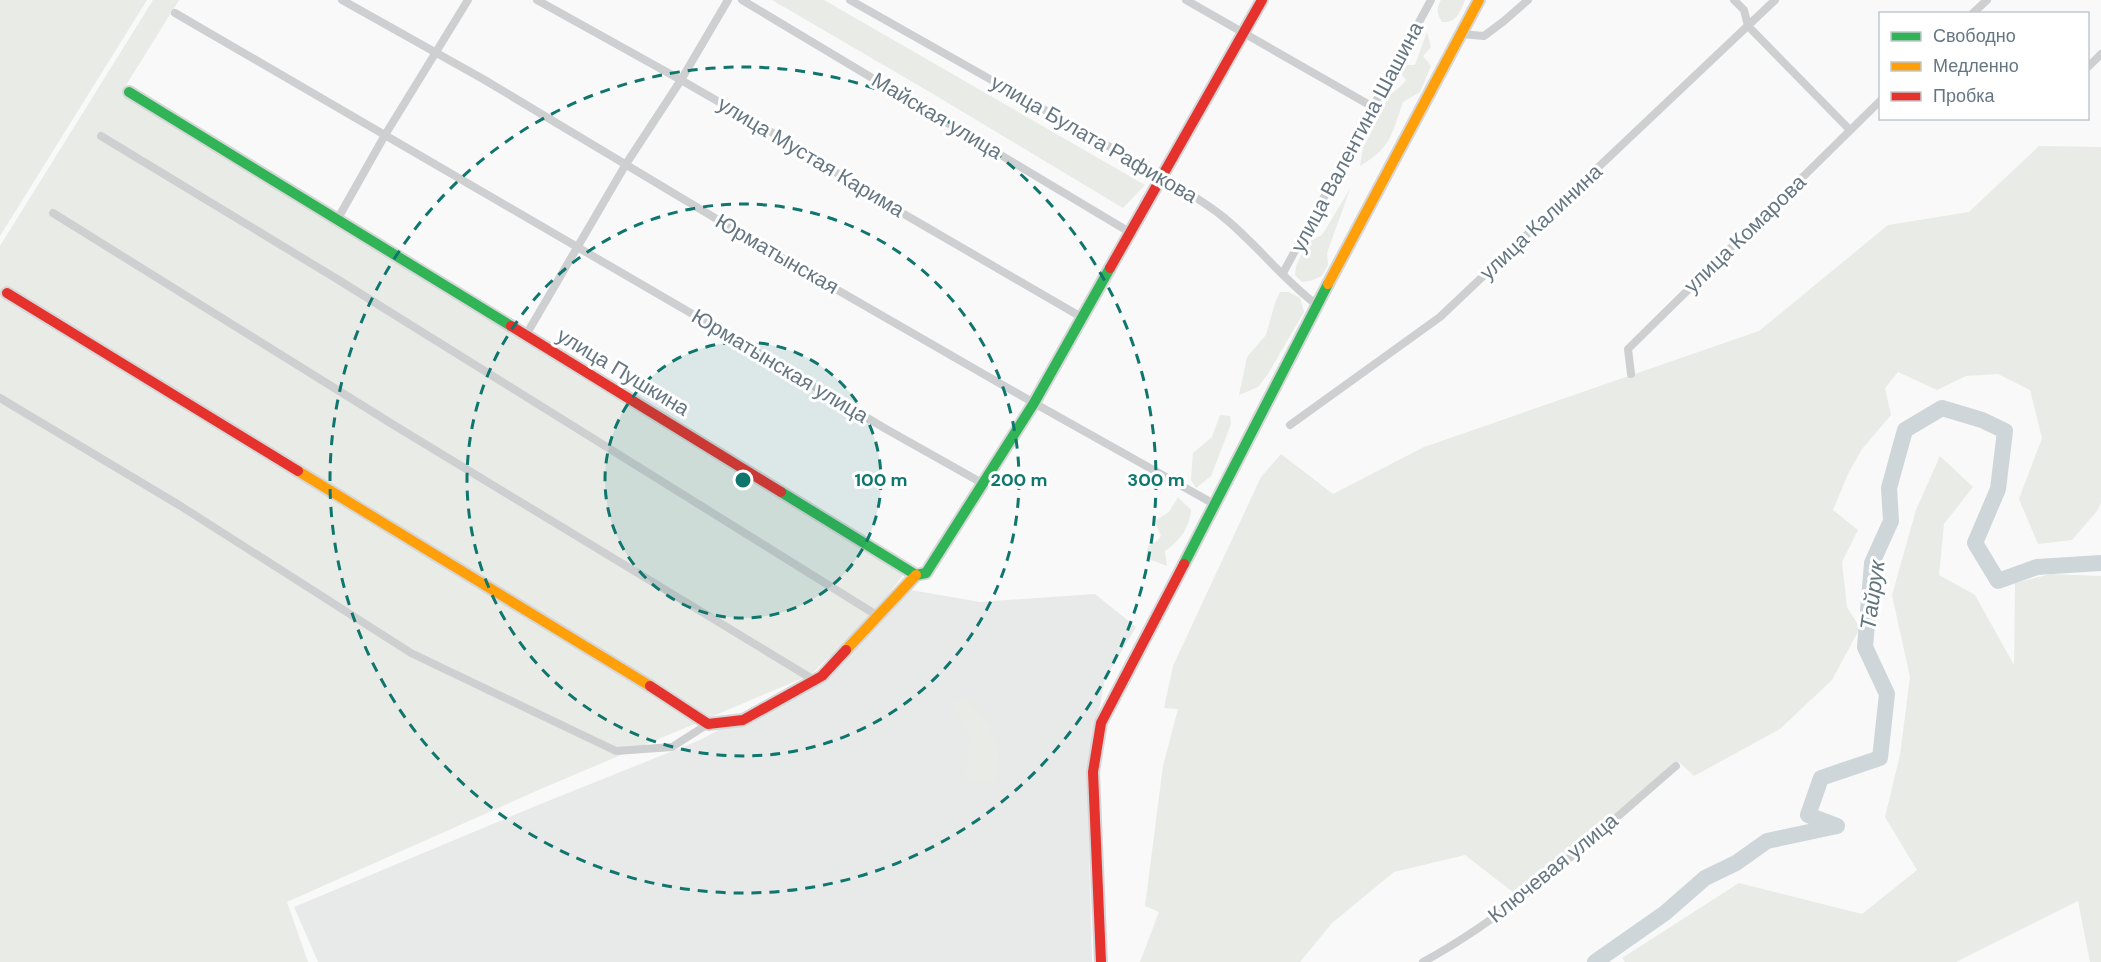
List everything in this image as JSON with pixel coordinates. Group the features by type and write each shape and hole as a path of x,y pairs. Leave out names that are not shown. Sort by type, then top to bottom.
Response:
{"street":[{"name":"Юрматынская","path":"342,0 436,52 775,254 1214,504"},
{"path":"338,219 468,0"},
{"name":"улица Мустая Карима","path":"537,0 797,147 866,192 1083,318"},
{"path":"525,335 626,164 681,80 728,0"},
{"name":"Майская улица","path":"742,0 1131,233"},
{"name":"улица Булата Рафикова","path":"850,0 1163,177 1222,216 1283,273 1297,290 1317,305"},
{"path":"1186,0 1373,106"},
{"path":"0,398 179,505 411,653 616,751 672,747 708,724 743,720 822,676 916,575 926,573 1034,403 1262,0"},
{"name":"улица Валентина Шашина","path":"1283,273 1431,0"},
{"path":"1101,962 1093,772 1101,723 1317,305 1479,0"},
{"path":"1461,34 1484,36 1528,0"},
{"path":"1734,0 1744,10 1748,26 1850,130"},
{"name":"улица Калинина","path":"1290,426 1440,317 1775,0"},
{"path":"1974,12 1987,0"},
{"name":"Юрматынская улица","path":"175,12 982,483"},
{"path":"2089,66 2101,54"},
{"name":"улица Пушкина","path":"129,92 916,575"},
{"name":"улица Комарова","path":"1631,374 1628,349 1879,104"},
{"path":"101,136 337,279 878,616"},
{"path":"54,213 397,427 814,680"},
{"path":"7,293 608,660 708,724"},
{"name":"Ключевая улица","path":"1423,962 1446,950 1518,901 1676,766"}],"shaded area":[{"path":"0,0 147,0 0,236"},
{"path":"153,0 179,0 123,90 908,569 861,629 810,675 543,788 287,902 308,962 0,962 0,246"},
{"path":"772,0 824,0 1145,185 1123,208"},
{"path":"1441,0 1465,0 1455,19 1442,22 1438,11"},
{"path":"1427,32 1431,47 1423,56 1431,66 1420,92 1403,102 1393,132 1385,146 1360,166 1363,148 1389,96 1406,80 1401,74 1406,65 1415,65"},
{"path":"2039,146 2101,147 2101,503 2072,540 2038,544 2019,499 2042,438 2030,390 1998,374 1966,376 1937,390 1898,372 1885,388 1891,415 1862,449 1848,474 1833,510 1858,530 1842,562 1847,607 1860,628 1832,680 1780,729 1694,776 1679,762 1518,896 1465,855 1394,872 1332,923 1300,962 1140,962 1159,912 1145,906 1163,766 1178,709 1164,708 1173,666 1261,477 1281,454 1333,494 1424,447 1759,331 1888,225 1969,212"},
{"path":"1350,189 1327,253 1328,265 1322,276 1302,282 1295,275 1296,266 1308,242 1322,235"},
{"path":"1280,292 1289,292 1300,298 1304,312 1258,387 1239,395 1247,357 1266,335"},
{"path":"1220,415 1230,416 1231,424 1211,476 1196,488 1191,480 1193,453 1212,437"},
{"path":"1940,456 1973,487 1944,524 1939,575 1975,595 2014,665 2015,583 2051,574 2101,576 2101,962 2090,962 2078,901 1956,962 1625,962 1622,958 1739,883 1862,914 1917,870 1885,817 1900,755 1910,677 1892,595 1916,510"},
{"path":"1178,497 1191,510 1189,522 1183,533 1165,551 1167,566 1146,558 1148,546 1161,536 1155,521 1169,512"},
{"path":"911,590 980,602 1095,594 1136,627 1105,679 1087,774 1092,962 318,962 294,907 700,740 815,678"},
{"path":"966,698 989,725 999,757 993,783 966,780 969,736 954,703"}],"waterway":[{"name":"Тайрук","path":"1595,962 1665,913 1705,878 1736,863 1767,841 1837,826 1808,815 1821,778 1880,758 1887,694 1865,647 1872,563 1891,521 1889,488 1905,430 1942,408 1982,420 2005,431 1998,489 1975,543 1998,581 2037,567 2101,563"}],"traffic: fast":[{"path":"129,92 511,326"},
{"path":"781,492 916,575 926,573 1034,403 1110,268"},
{"path":"1184,564 1328,284"}],"traffic: slow":[{"path":"1328,284 1479,0"},
{"path":"298,471 650,686"},
{"path":"846,650 916,575"}],"traffic: jam":[{"path":"1110,268 1262,0"},
{"path":"7,293 298,471"},
{"path":"511,326 781,492"},
{"path":"1101,962 1093,772 1101,723 1184,564"},
{"path":"650,686 708,724 743,720 822,676 846,650"}]}
